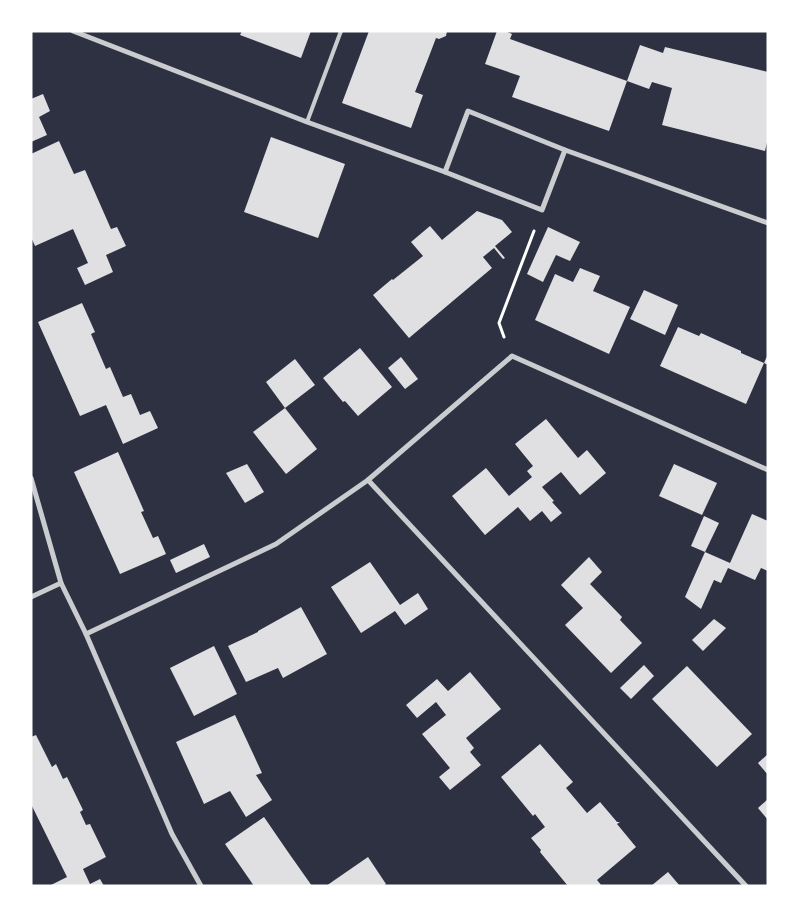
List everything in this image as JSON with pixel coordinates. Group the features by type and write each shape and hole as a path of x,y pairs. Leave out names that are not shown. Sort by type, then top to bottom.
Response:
{"street":[{"path":"73,31 307,122 445,172 542,210 565,150"},
{"path":"445,172 468,111 565,150 768,223"},
{"path":"86,634 276,544 368,480 512,356 768,470"},
{"path":"31,478 61,583 86,634 172,834 201,886"},
{"path":"368,480 746,886"},
{"path":"31,597 61,583"}],"lane":[{"path":"307,122 341,31"}],"path":[{"path":"512,356 499,324 542,210"}],"building":[{"path":"242,31 311,31 301,58 240,35"},
{"path":"369,31 447,31 446,36 439,39 436,38 415,92 423,95 411,128 342,103"},
{"path":"497,31 505,31 512,34 510,39 627,81 609,131 512,97 520,76 485,64"},
{"path":"640,45 663,53 665,47 768,72 768,138 765,151 662,125 672,88 652,82 649,89 627,81"},
{"path":"43,94 50,111 39,117 47,135 31,142 31,99"},
{"path":"271,137 345,164 318,238 244,212"},
{"path":"59,141 74,174 85,170 111,229 117,227 126,246 106,255 113,272 85,285 77,268 88,263 73,229 35,246 31,237 31,154"},
{"path":"477,211 502,220 512,232 495,246 505,258 503,259 494,248 483,257 492,268 409,338 373,295 423,256 411,242 430,226 442,240"},
{"path":"548,227 580,242 570,261 556,255 543,282 527,274"},
{"path":"580,268 600,276 593,291 630,307 609,354 535,320 555,274 573,282"},
{"path":"644,290 678,305 665,335 630,319"},
{"path":"82,303 95,332 91,334 106,369 110,367 123,397 131,394 140,415 150,411 158,428 123,444 106,405 80,416 38,322"},
{"path":"678,327 699,336 701,333 764,363 746,404 660,366"},
{"path":"360,348 392,387 358,416 345,401 343,402 323,378"},
{"path":"768,354 768,365 764,363"},
{"path":"401,357 418,379 405,389 388,368"},
{"path":"295,359 315,385 285,408 266,382"},
{"path":"285,408 317,449 286,474 253,432"},
{"path":"546,419 578,458 587,450 606,473 580,495 561,472 542,487 562,513 551,522 542,511 530,521 518,507 485,535 452,496 486,468 509,496 532,477 527,471 533,466 515,444"},
{"path":"118,452 144,511 141,512 153,538 158,536 166,554 120,574 74,472"},
{"path":"247,464 264,492 245,503 226,473"},
{"path":"674,464 717,483 702,515 659,496"},
{"path":"752,514 768,521 768,571 761,568 755,580 728,568 721,583 714,580 701,609 685,597 705,552 730,563"},
{"path":"704,516 719,523 705,552 691,546"},
{"path":"204,544 210,557 176,573 170,560"},
{"path":"589,557 602,572 590,584 622,617 620,620 642,643 611,673 565,625 583,608 561,585"},
{"path":"370,562 400,605 418,593 428,609 405,625 395,611 361,633 331,587"},
{"path":"301,607 327,654 283,678 278,668 246,682 228,646 258,632"},
{"path":"714,619 726,628 703,651 692,640"},
{"path":"214,646 237,694 194,716 170,668"},
{"path":"644,665 654,676 631,699 620,688"},
{"path":"687,666 752,734 717,767 652,699"},
{"path":"470,672 501,709 466,738 474,748 470,752 481,765 450,790 439,777 450,768 422,734 446,715 436,702 417,718 406,705 437,679 448,691"},
{"path":"235,715 262,773 256,775 272,800 246,817 230,791 204,804 176,742"},
{"path":"36,735 52,767 56,764 63,779 67,777 83,810 80,812 86,825 90,824 106,857 83,869 90,884 100,879 104,886 49,886 67,877 31,804 31,737"},
{"path":"540,744 573,782 566,788 587,813 600,802 617,822 620,822 617,824 636,847 597,880 602,886 568,886 531,838 545,827 535,814 533,816 501,777"},
{"path":"768,754 768,775 758,763"},
{"path":"768,799 768,820 758,808"},
{"path":"264,817 312,886 254,886 225,844"},
{"path":"368,857 386,884 383,886 326,886"},
{"path":"668,872 680,886 651,886"}]}
